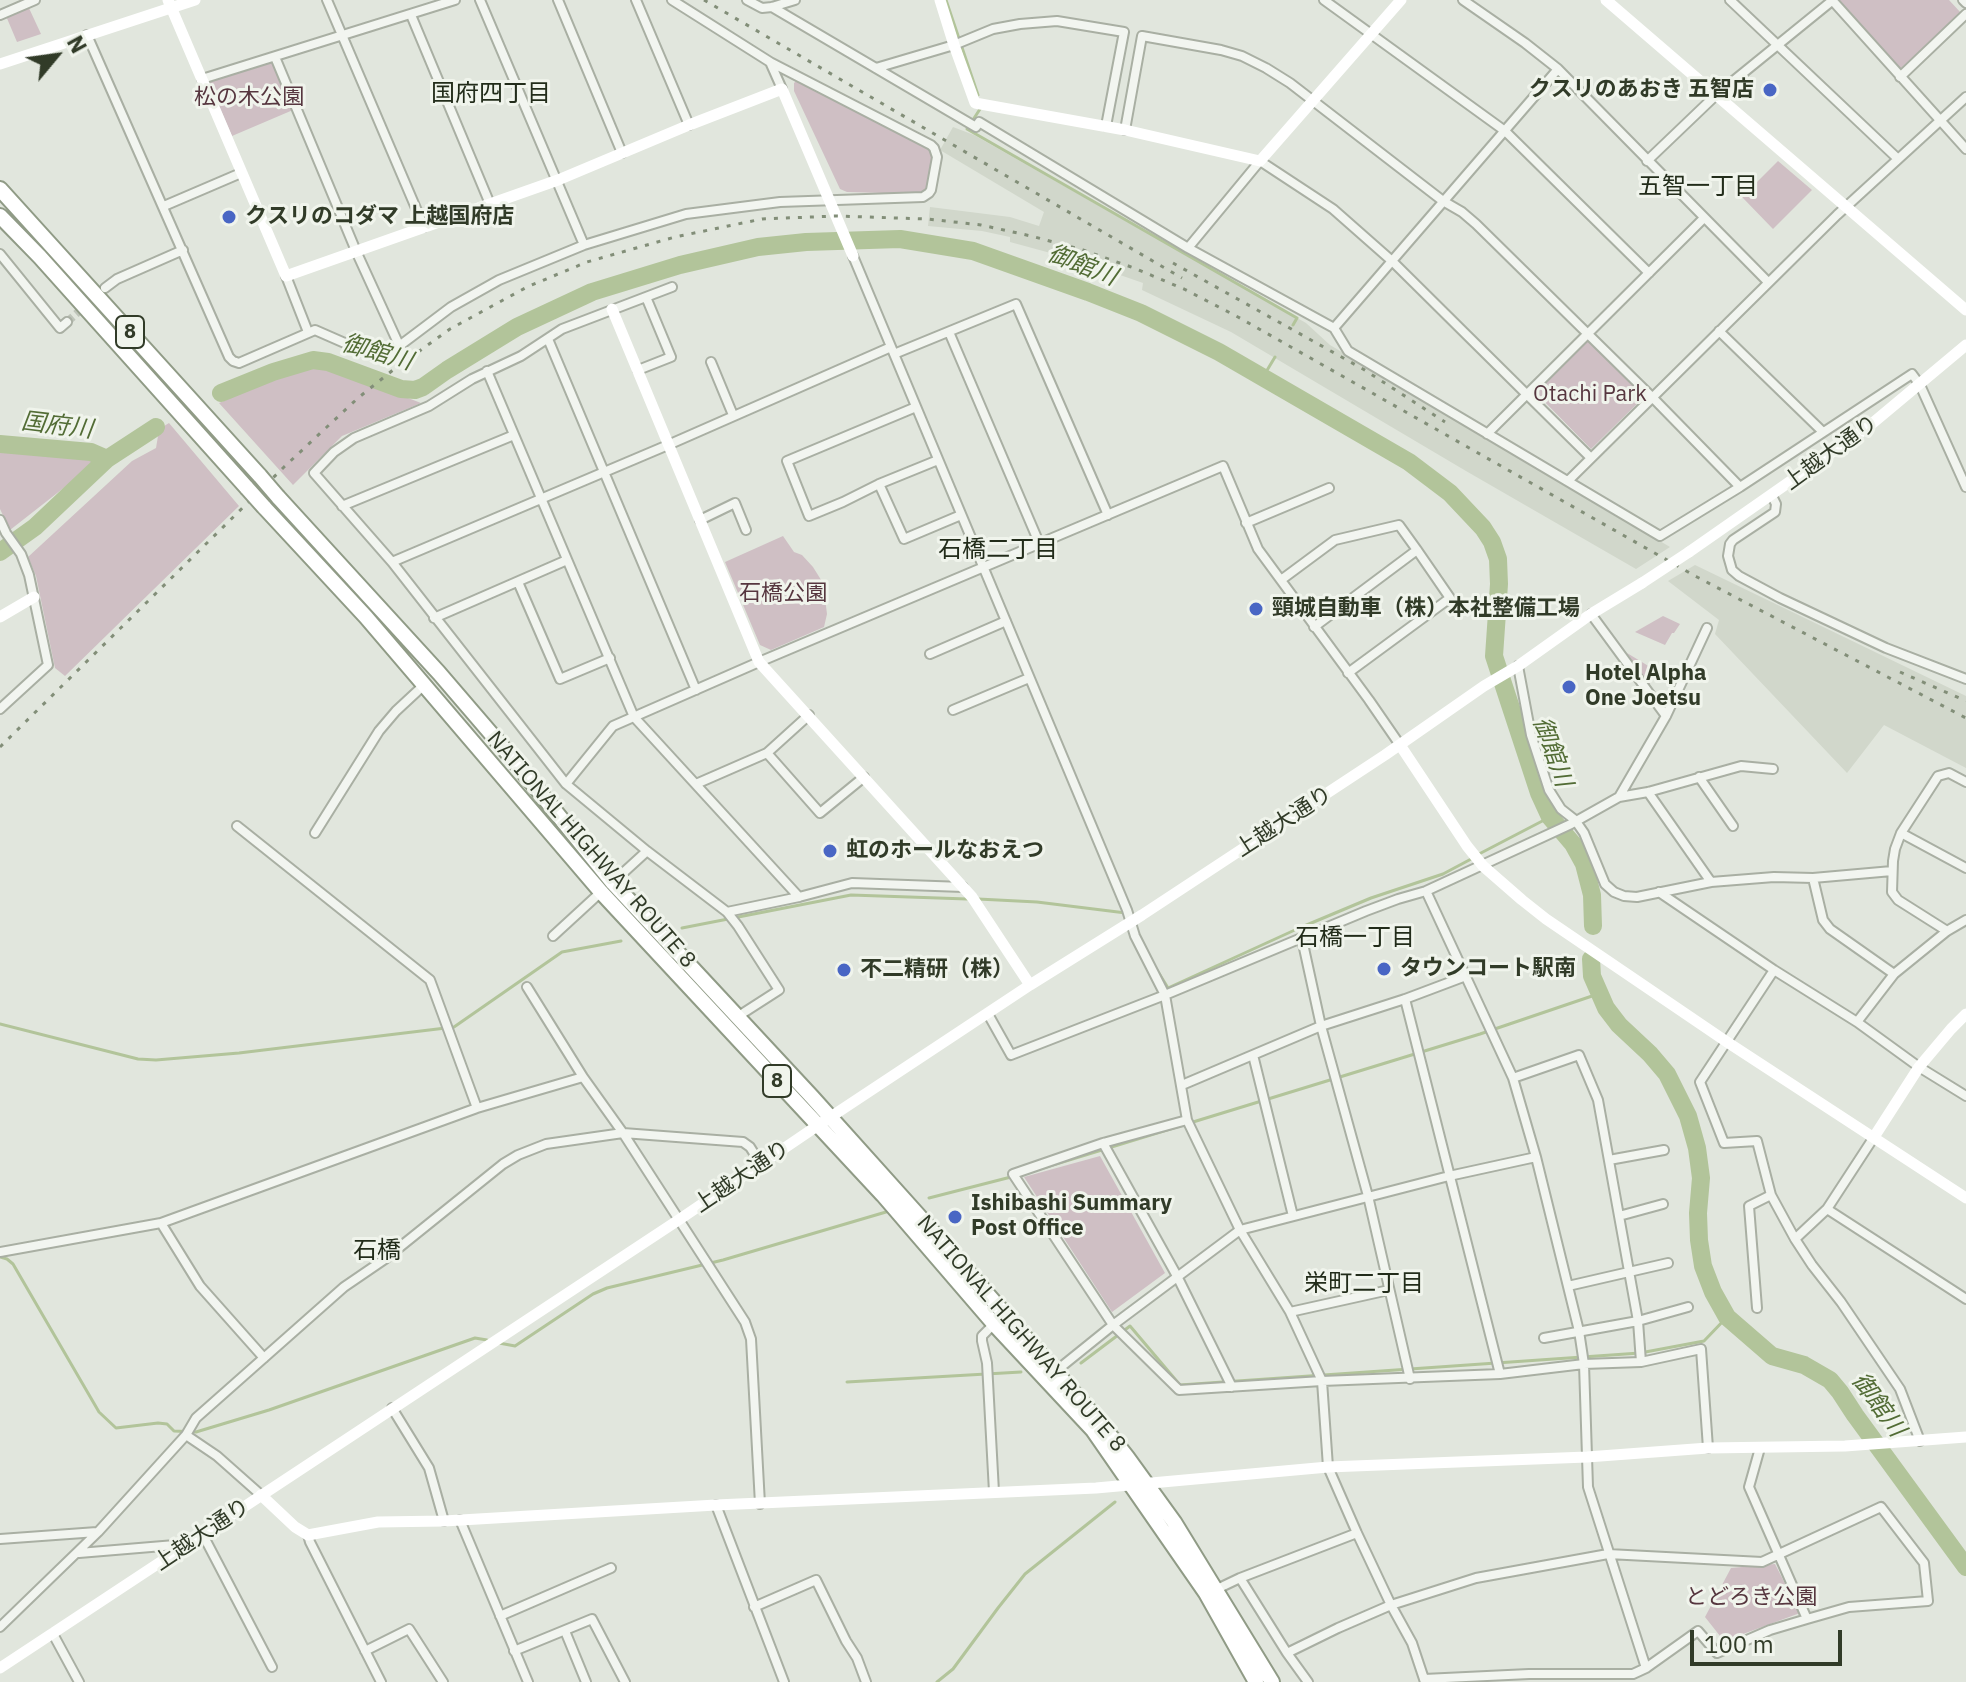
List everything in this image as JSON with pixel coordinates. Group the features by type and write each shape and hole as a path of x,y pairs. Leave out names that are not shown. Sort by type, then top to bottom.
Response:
{"highway":[{"name":"NATIONAL HIGHWAY ROUTE 8","path":"0,189 475,715 659,957 883,1195 994,1324 1174,1522 1272,1682"},
{"name":"NATIONAL HIGHWAY ROUTE 8","path":"0,216 607,887 737,1017 1056,1371 1127,1457 1138,1484 1206,1593 1256,1682"}],"street":[{"path":"0,15 35,0"},
{"path":"0,64 169,4 195,0"},
{"path":"327,0 424,227"},
{"path":"202,79 455,0"},
{"path":"480,0 584,245"},
{"path":"558,0 622,153"},
{"path":"636,0 689,125"},
{"path":"87,35 233,361 241,362 315,330 380,357 386,356 451,307 499,280 584,245 686,214 746,205 923,197 931,190 937,160 934,148 926,142 770,62 672,0"},
{"path":"747,0 762,8 795,0"},
{"path":"940,0 975,103 966,120"},
{"path":"1324,0 1505,131 1649,273"},
{"path":"1188,248 1401,0"},
{"path":"1463,0 1558,69 1768,282"},
{"path":"1606,0 1966,310"},
{"path":"1730,0 1897,158"},
{"path":"1647,161 1716,95 1833,0 1966,149"},
{"path":"169,4 308,332"},
{"path":"772,7 976,127 979,122 1188,248 1334,328 1348,351 1660,536 1912,374 1920,385 1966,487"},
{"path":"1900,77 1966,14"},
{"path":"411,15 490,204"},
{"path":"876,68 954,45 993,29 1036,22 1057,21 1124,32 1106,126"},
{"path":"1125,130 1142,36 1221,50 1266,68 1476,224 1740,487"},
{"path":"275,57 399,345"},
{"path":"770,62 984,568 1135,936 1165,995 1187,1120 1240,1230 1290,1312 1322,1381 1328,1467 1391,1605 1412,1643 1424,1680 1633,1674 1698,1631 1717,1653 1770,1630 1849,1607 1928,1601 1924,1563 1881,1507 1762,1562 1608,1554 1476,1578 1391,1605 1287,1653"},
{"path":"1334,328 1558,69"},
{"path":"286,276 558,180 782,89"},
{"path":"1568,481 1845,207 1966,97"},
{"path":"975,103 1106,126 1260,161 1333,209 1392,261 1591,458"},
{"path":"164,206 241,173"},
{"path":"1487,434 1704,218"},
{"path":"105,288 117,279 183,250"},
{"path":"0,254 60,328 67,322"},
{"path":"672,287 571,324 521,356 472,379 429,406 354,438 334,452 314,473 392,562 566,784 729,915 738,926 779,990 737,1017"},
{"path":"638,370 671,357 646,297"},
{"path":"392,562 733,415 892,350 949,332 1016,304 1108,515"},
{"path":"612,309 759,662 972,897 1030,985"},
{"path":"1719,331 1823,432"},
{"path":"949,332 1040,545"},
{"path":"548,339 696,690"},
{"name":"上越大通り","path":"1591,614 1689,552 1858,435 1966,345"},
{"path":"711,362 733,415"},
{"path":"487,371 634,717 799,897"},
{"path":"916,407 787,461 809,516 938,460"},
{"path":"342,506 514,435"},
{"path":"566,784 613,726 1223,466 1258,549 1377,711 1483,866 1546,919 1966,1198"},
{"path":"879,484 904,539 961,515"},
{"path":"1246,523 1329,488"},
{"path":"1772,496 1776,504 1775,512 1730,544 1728,556 1732,570 1780,598 1886,648 1966,679"},
{"path":"700,520 735,503 746,530"},
{"path":"0,520 21,554 29,575 48,665 0,708"},
{"path":"1281,580 1335,540 1399,525 1450,598 1348,673"},
{"path":"1314,627 1417,550"},
{"path":"434,618 567,560"},
{"path":"518,582 560,679 610,658"},
{"path":"0,617 34,597"},
{"path":"1666,716 1591,614 1514,668 1549,790 1561,809 1584,833 1605,884 1614,892 1637,897 1711,882 1892,871"},
{"path":"930,654 1006,621"},
{"path":"1619,797 1666,716 1707,628"},
{"name":"上越大通り","path":"0,1668 760,1163 1514,668"},
{"path":"953,710 1029,678"},
{"path":"315,833 379,731 424,685"},
{"path":"696,784 767,753 809,715"},
{"path":"767,753 820,813 864,777"},
{"path":"988,1014 1011,1055 1366,911 1426,891 1542,838 1619,797 1741,766 1773,769"},
{"path":"1947,931 1898,900 1892,892 1892,871 1901,833 1938,776 1949,773 1966,782"},
{"path":"1699,777 1733,826"},
{"path":"1648,792 1711,882"},
{"path":"237,826 430,980 477,1108"},
{"path":"1901,833 1966,868"},
{"path":"553,936 647,851"},
{"path":"1813,878 1823,920 1830,929 1894,974"},
{"path":"729,915 852,883 963,887"},
{"path":"1426,891 1513,1078 1536,1157 1579,1331 1584,1364 1588,1487 1646,1668"},
{"path":"1659,892 1966,1096"},
{"path":"1857,1022 1894,974 1947,931 1966,920"},
{"path":"1302,939 1321,1026 1368,1196 1410,1379"},
{"path":"1774,970 1700,1082 1724,1143 1757,1141 1771,1195 1812,1265 1900,1389 1920,1441"},
{"path":"1182,1085 1321,1026 1466,976"},
{"path":"527,987 745,1322 751,1339 760,1504"},
{"path":"1405,999 1500,1374"},
{"path":"1795,1239 1827,1209 1919,1067 1966,1014"},
{"path":"1253,1055 1293,1216"},
{"path":"1513,1078 1579,1055 1598,1100 1638,1321 1641,1362"},
{"path":"0,1252 161,1223 477,1108 583,1077"},
{"path":"1187,1120 1103,1143 1013,1174 1113,1325 1179,1390 1500,1374 1584,1364 1641,1362 1701,1349 1708,1448"},
{"path":"0,1627 79,1553 186,1435 196,1418 344,1287 385,1259 503,1164 546,1144 623,1133 743,1142 760,1163"},
{"path":"1103,1143 1177,1276 1232,1387"},
{"path":"1609,1160 1664,1150"},
{"path":"1056,1371 1240,1230 1536,1157"},
{"path":"1757,1308 1749,1206 1771,1195"},
{"path":"1619,1216 1663,1204"},
{"path":"1827,1209 1966,1299"},
{"path":"161,1223 200,1286 264,1358"},
{"path":"1568,1286 1668,1263"},
{"path":"1290,1312 1389,1290"},
{"path":"1544,1338 1638,1321 1688,1307"},
{"path":"994,1324 982,1336 987,1363 994,1492"},
{"path":"392,1408 429,1468 444,1521"},
{"path":"186,1435 217,1456 295,1527 308,1535 378,1522 1096,1488 1328,1467 1587,1457 1708,1448 1845,1446 1966,1437"},
{"path":"1760,1448 1749,1487 1807,1619"},
{"path":"716,1505 784,1682"},
{"path":"460,1520 528,1682"},
{"path":"0,1539 98,1532"},
{"path":"1217,1589 1357,1533"},
{"path":"203,1535 272,1667"},
{"path":"308,1535 381,1682"},
{"path":"79,1553 187,1544"},
{"path":"500,1616 611,1568"},
{"path":"1240,1578 1308,1682"},
{"path":"754,1607 816,1580 857,1658 866,1682"},
{"path":"514,1651 592,1619 625,1682"},
{"path":"365,1651 409,1629 443,1682"},
{"path":"565,1631 586,1682"},
{"path":"53,1634 79,1682"}],"shaded area":[{"path":"953,127 974,135 1306,323 1330,345 1670,547 1636,569 1231,332 1142,290 1143,283 1080,261 1010,242 1010,237 928,226 930,207 1010,217 1039,226 1044,212 940,150"},
{"path":"1695,565 1966,696 1966,768 1884,725 1847,773 1715,634 1719,620 1668,581"}],"green space":[{"path":"1949,0 1961,13 1900,69 1838,2"},
{"path":"28,6 41,34 17,42 6,16"},
{"name":"松の木公園","path":"272,62 293,110 232,136 209,82"},
{"path":"799,79 810,82 926,147 932,155 929,184 925,190 919,194 847,192 840,189 794,91 794,83"},
{"path":"1778,161 1812,190 1773,229 1742,197"},
{"name":"Otachi Park","path":"1589,340 1644,397 1591,449 1536,393"},
{"path":"310,366 333,369 421,403 342,436 293,485 219,403"},
{"path":"169,423 239,506 65,676 55,668 36,576 28,557 132,461 156,448 156,431"},
{"path":"0,450 82,454 93,460 93,465 10,530 0,509"},
{"name":"石橋公園","path":"783,536 794,552 802,555 813,567 823,583 827,614 824,627 771,650 760,645 725,562"},
{"path":"1663,616 1680,624 1665,645 1635,632"},
{"path":"1627,653 1655,670 1649,686"},
{"path":"1100,1156 1165,1273 1112,1312 1024,1177"},
{"name":"とどろき公園","path":"1775,1564 1800,1613 1724,1641 1705,1617 1731,1568"}],"waterway":[{"path":"946,0 978,95"},
{"path":"982,106 967,129 1297,318 1293,325"},
{"name":"御館川","path":"221,393 313,360 328,362 401,389 415,390 517,327 592,292 680,265 758,247 900,239 973,251 1088,292 1141,313 1219,352 1409,462 1450,493 1483,528 1498,559 1494,656 1539,793 1550,817 1573,844 1584,864 1592,895 1593,926"},
{"path":"1263,377 1275,357"},
{"name":"御館川","path":"0,552 35,527 107,459 156,427"},
{"name":"国府川","path":"0,444 91,452 107,459"},
{"path":"1479,854 1550,817"},
{"path":"1157,970 1168,988 1297,929 1371,898 1443,874 1473,858"},
{"path":"682,928 851,895 967,899"},
{"path":"978,899 1037,902 1126,913"},
{"path":"0,1024 138,1059 156,1060 454,1027 562,952 621,941"},
{"name":"御館川","path":"1591,959 1592,976 1606,1008 1667,1074 1688,1116 1701,1178 1698,1213 1703,1266 1727,1317 1772,1356 1804,1365 1830,1380 1966,1567"},
{"path":"1030,1172 1480,1034 1598,994"},
{"path":"929,1198 1011,1177"},
{"path":"499,1343 515,1346 607,1288 723,1260 886,1212"},
{"path":"0,1257 13,1264 99,1412 116,1428 158,1423 167,1424 174,1431 196,1432 269,1410 475,1338 487,1340"},
{"path":"1081,1363 1130,1326 1180,1385 1640,1353 1704,1341 1727,1317"},
{"path":"847,1382 1021,1372"},
{"path":"937,1682 953,1669 1025,1574 1115,1502"}],"tunnel":[{"path":"67,322 105,288"}],"railway":[{"path":"704,0 1182,278"},
{"path":"0,747 358,398 450,329 527,287 587,262 675,237 762,219 836,216 928,219 981,225 1083,250 1184,289 1697,577 1966,718"},
{"path":"1173,263 1363,369 1445,422"},
{"path":"1900,672 1966,701"}],"place":[{"name":"クスリのあおき 五智店","path":"1770,90"},
{"name":"クスリのコダマ 上越国府店","path":"229,217"},
{"name":"頸城自動車（株）本社整備工場","path":"1256,609"},
{"name":"Hotel Alpha One Joetsu","path":"1569,687"},
{"name":"虹のホールなおえつ","path":"830,851"},
{"name":"タウンコート駅南","path":"1384,969"},
{"name":"不二精研（株）","path":"844,970"},
{"name":"Ishibashi Summary Post Office","path":"955,1217"}],"district":[{"name":"国府四丁目","path":"491,94"},
{"name":"五智一丁目","path":"1698,187"},
{"name":"石橋二丁目","path":"998,550"},
{"name":"石橋一丁目","path":"1355,938"},
{"name":"石橋","path":"377,1251"},
{"name":"栄町二丁目","path":"1364,1284"}]}
